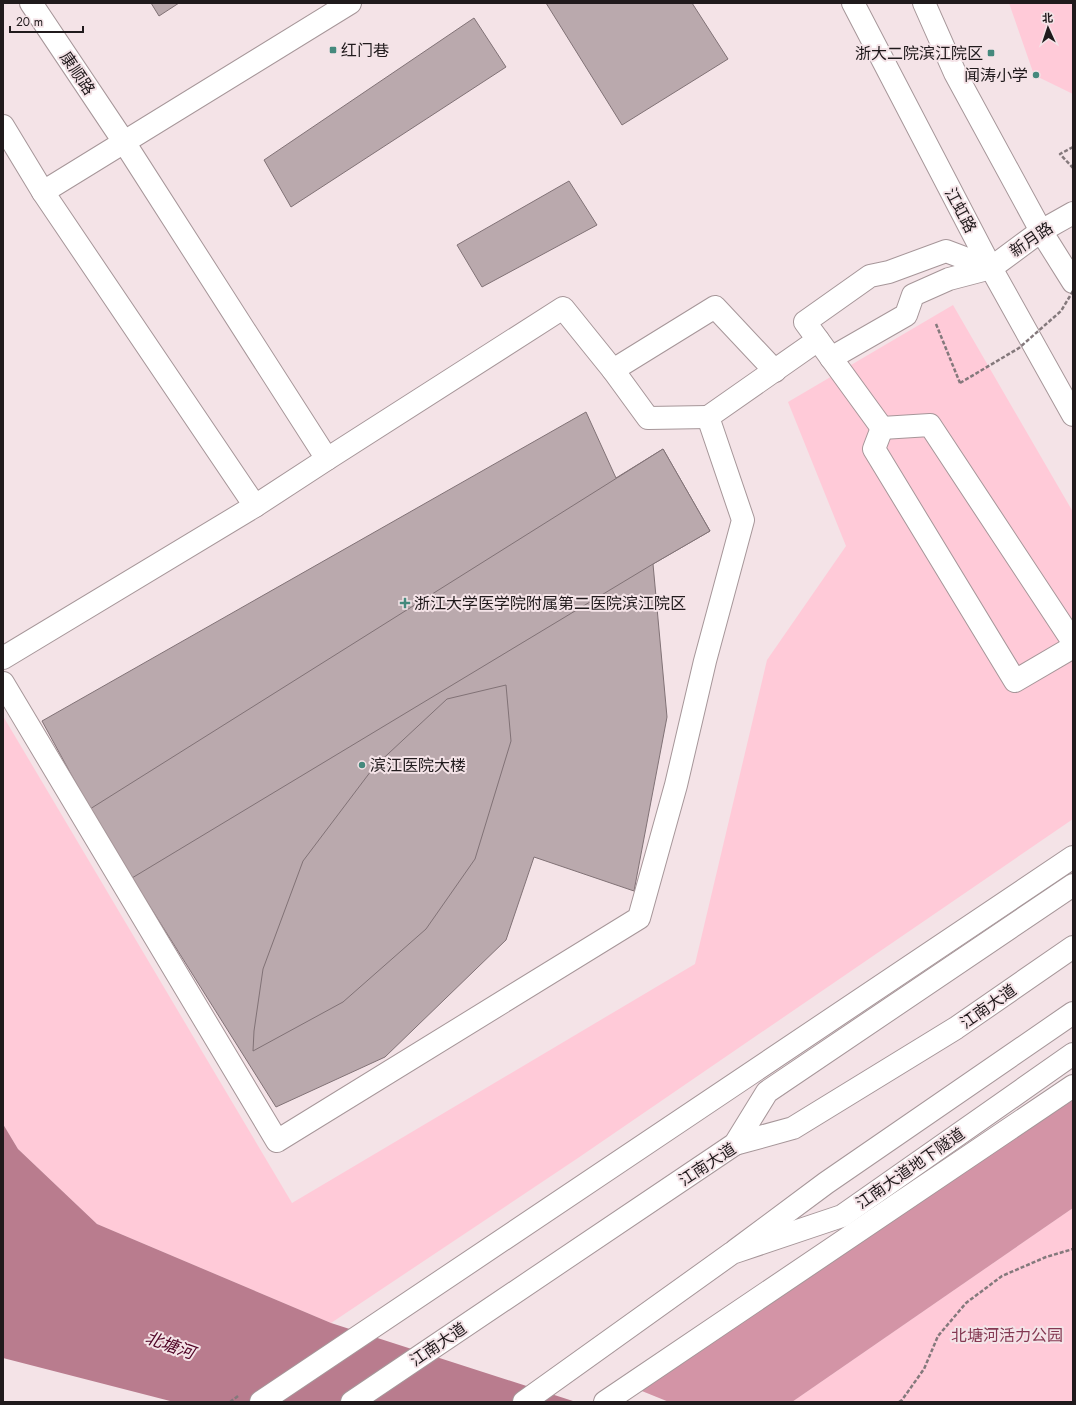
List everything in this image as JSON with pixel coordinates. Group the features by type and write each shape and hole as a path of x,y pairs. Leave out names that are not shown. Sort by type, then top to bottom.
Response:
{"main road":[{"name":"康顺路","path":"31,3 124,142 327,459"},
{"path":"43,192 350,3"},
{"name":"江虹路","path":"853,3 991,268 1073,415"},
{"path":"924,3 955,73 1040,231 1073,282"},
{"path":"3,126 43,192 255,506"},
{"name":"新月路","path":"991,268 1040,231 1073,213"},
{"path":"882,428 805,322 870,276 890,272 946,251 991,268"},
{"path":"831,358 906,315 913,295 949,279 991,268"},
{"path":"613,370 715,307 775,371"},
{"path":"3,658 255,506 563,308 613,370 648,418 708,417 818,340"},
{"path":"3,682 277,1140 639,918 676,785 705,661 743,520 708,417"},
{"path":"882,428 930,425 1073,642"},
{"path":"882,428 874,449 1016,681 1073,647"},
{"path":"261,1402 1073,857"},
{"path":"735,1144 767,1092 1073,885"},
{"name":"江南大道","path":"352,1402 735,1144 793,1128 956,1028 1073,947"},
{"path":"524,1402 732,1253 826,1183 1073,1013"},
{"name":"江南大道地下隧道","path":"732,1253 842,1216 1073,1054"},
{"path":"604,1402 1073,1086"}],"path":[{"path":"1073,147 1060,154 1073,168"},
{"path":"936,324 960,383 1019,348 1061,311 1073,291"},
{"path":"899,1402 924,1369 938,1336 966,1302 1002,1276 1046,1257 1073,1249"}],"green space":[{"path":"1009,3 1073,3 1073,94 1034,75"},
{"path":"953,305 1073,512 1073,819 578,1158 331,1323 97,1224 18,1149 3,1124 3,716 292,1203 695,964 767,660 846,546 788,402"},
{"name":"北塘河活力公园","path":"1073,1208 1073,1402 792,1402"}],"shaded area":[{"path":"1073,1078 1073,1208 792,1402 669,1402 627,1385"}],"water":[{"name":"北塘河","path":"3,1124 18,1149 97,1224 331,1323 576,1402 174,1402 3,1358"}],"building":[{"path":"151,3 179,3 159,16"},
{"path":"546,3 692,3 728,59 622,125"},
{"path":"474,18 506,67 291,207 264,160"},
{"path":"569,181 597,225 482,287 457,245"},
{"name":"滨江医院大楼","path":"586,412 616,478 663,449 710,531 653,564 667,717 634,891 534,857 506,940 385,1057 276,1107 90,809 42,721"},
{"path":"663,449 710,531 132,878 90,809"},
{"path":"506,685 511,741 475,859 426,929 343,1002 253,1051 254,1031 263,969 303,861 374,767 447,699"}],"place":[{"name":"红门巷","path":"333,50"},
{"name":"浙大二院滨江院区","path":"991,53"},
{"name":"闻涛小学","path":"1036,75"},
{"name":"浙江大学医学院附属第二医院滨江院区","path":"405,603"},
{"name":"滨江医院大楼","path":"362,765"}]}
